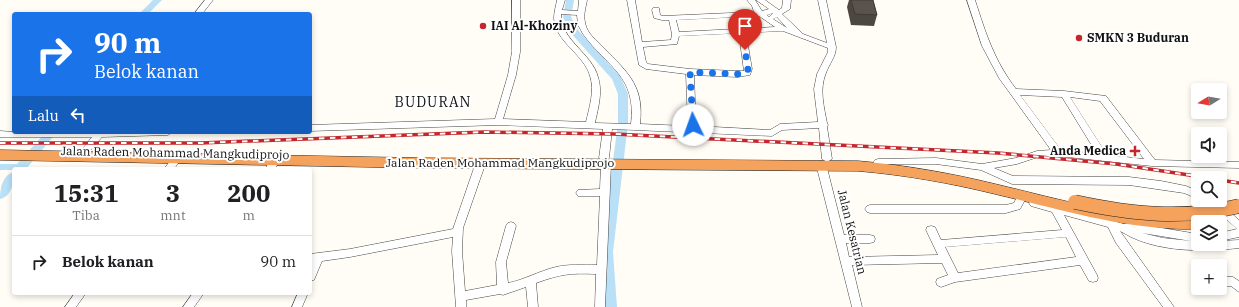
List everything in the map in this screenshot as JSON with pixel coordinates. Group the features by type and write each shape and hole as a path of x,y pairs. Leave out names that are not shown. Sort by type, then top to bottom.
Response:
{"highway":[{"name":"Jalan Raden Mohammad Mangkudiprojo","path":"0,149 25,153"},
{"name":"Jalan Raden Mohammad Mangkudiprojo","path":"0,155 84,152 423,160 878,162 914,166 1077,206"},
{"name":"Jalan Raden Mohammad Mangkudiprojo","path":"43,153 172,164 272,165 423,160"},
{"name":"Jalan Raden Mohammad Mangkudiprojo","path":"442,160 482,162 606,161"},
{"name":"Jalan Raden Mohammad Mangkudiprojo","path":"824,162 907,170 1077,206"},
{"path":"1077,206 1132,214 1180,217 1222,211 1239,206"},
{"path":"1077,206 1160,224 1191,223"},
{"path":"1227,218 1239,216"}],"street":[{"path":"200,12 209,0"},
{"path":"498,122 512,75 516,52 516,0"},
{"path":"561,0 560,12 557,18 559,26 589,64 595,77 595,95 590,125"},
{"path":"583,0 579,12 583,28 616,64 633,88 637,112 631,126"},
{"path":"631,0 640,45 641,61 644,65 690,72 746,73 748,69 744,42"},
{"path":"751,0 756,6 756,10 783,29 832,47"},
{"path":"760,0 776,12 800,36"},
{"path":"656,10 659,17 765,16 787,7 787,0"},
{"path":"822,0 832,47"},
{"path":"970,0 986,46 1003,78 1058,153"},
{"path":"560,12 579,12"},
{"path":"640,45 673,43 676,41 672,17"},
{"path":"676,34 783,29"},
{"name":"Jalan Kesatrian","path":"832,47 832,52 819,81 824,125 824,162 857,307"},
{"path":"686,129 692,127 693,123 690,72"},
{"path":"1014,92 1064,94 1103,98 1152,163"},
{"path":"1064,94 1104,158"},
{"path":"312,128 498,122 772,132 780,126 824,125"},
{"path":"600,307 606,161 612,126"},
{"path":"0,134 78,134"},
{"path":"84,152 99,134"},
{"name":"Jalan Raden Mohammad Mangkudiprojo","path":"982,167 1017,161 1037,154 1058,153 1152,163 1239,165"},
{"name":"Jalan Raden Mohammad Mangkudiprojo","path":"878,162 936,160 982,167 1012,180 1129,181 1161,184 1191,192"},
{"path":"482,162 460,220 457,232 461,302 531,281 554,272 570,270 601,270"},
{"name":"Jalan Raden Mohammad Mangkudiprojo","path":"998,190 1020,200 1124,228 1137,236 1208,247 1239,244"},
{"path":"581,192 605,192"},
{"path":"870,208 1006,209 1017,206 1020,200"},
{"path":"1218,207 1239,226"},
{"path":"1056,210 1093,278"},
{"path":"1111,224 1120,240 1169,307"},
{"path":"503,290 501,262 512,226"},
{"name":"Jalan Raden Mohammad Mangkudiprojo","path":"1124,228 1131,227 1191,237"},
{"path":"931,230 944,259 955,278"},
{"path":"312,267 314,257 363,250 457,232"},
{"path":"937,244 1069,233"},
{"path":"1227,236 1239,233"},
{"path":"841,239 870,239"},
{"path":"846,261 944,259"},
{"path":"941,282 955,278 1083,260"},
{"path":"531,281 533,307"},
{"path":"1227,282 1233,282 1239,287"},
{"path":"70,307 79,295"},
{"path":"188,307 197,295"},
{"path":"297,307 302,295"}],"building":[{"path":"851,0 873,0 877,15 855,14"}],"waterway":[{"path":"145,12 158,0"},
{"path":"570,0 567,17 574,31 617,78 623,94 623,123 607,252 610,307"},
{"path":"21,167 50,134"},
{"path":"0,167 20,167"},
{"path":"0,195 12,179"}],"railway":[{"path":"0,143 201,143 484,132 614,134 998,153 1116,164 1191,175"},
{"path":"1227,181 1239,183"}],"place":[{"name":"IAI Al-Khoziny","path":"483,26"},
{"name":"SMKN 3 Buduran","path":"1079,38"},
{"name":"Anda Medica","path":"1135,151"}],"district":[{"name":"BUDURAN","path":"433,102"}],"route":[{"path":"693,125 690,72 746,73 748,69 745,50"}]}
